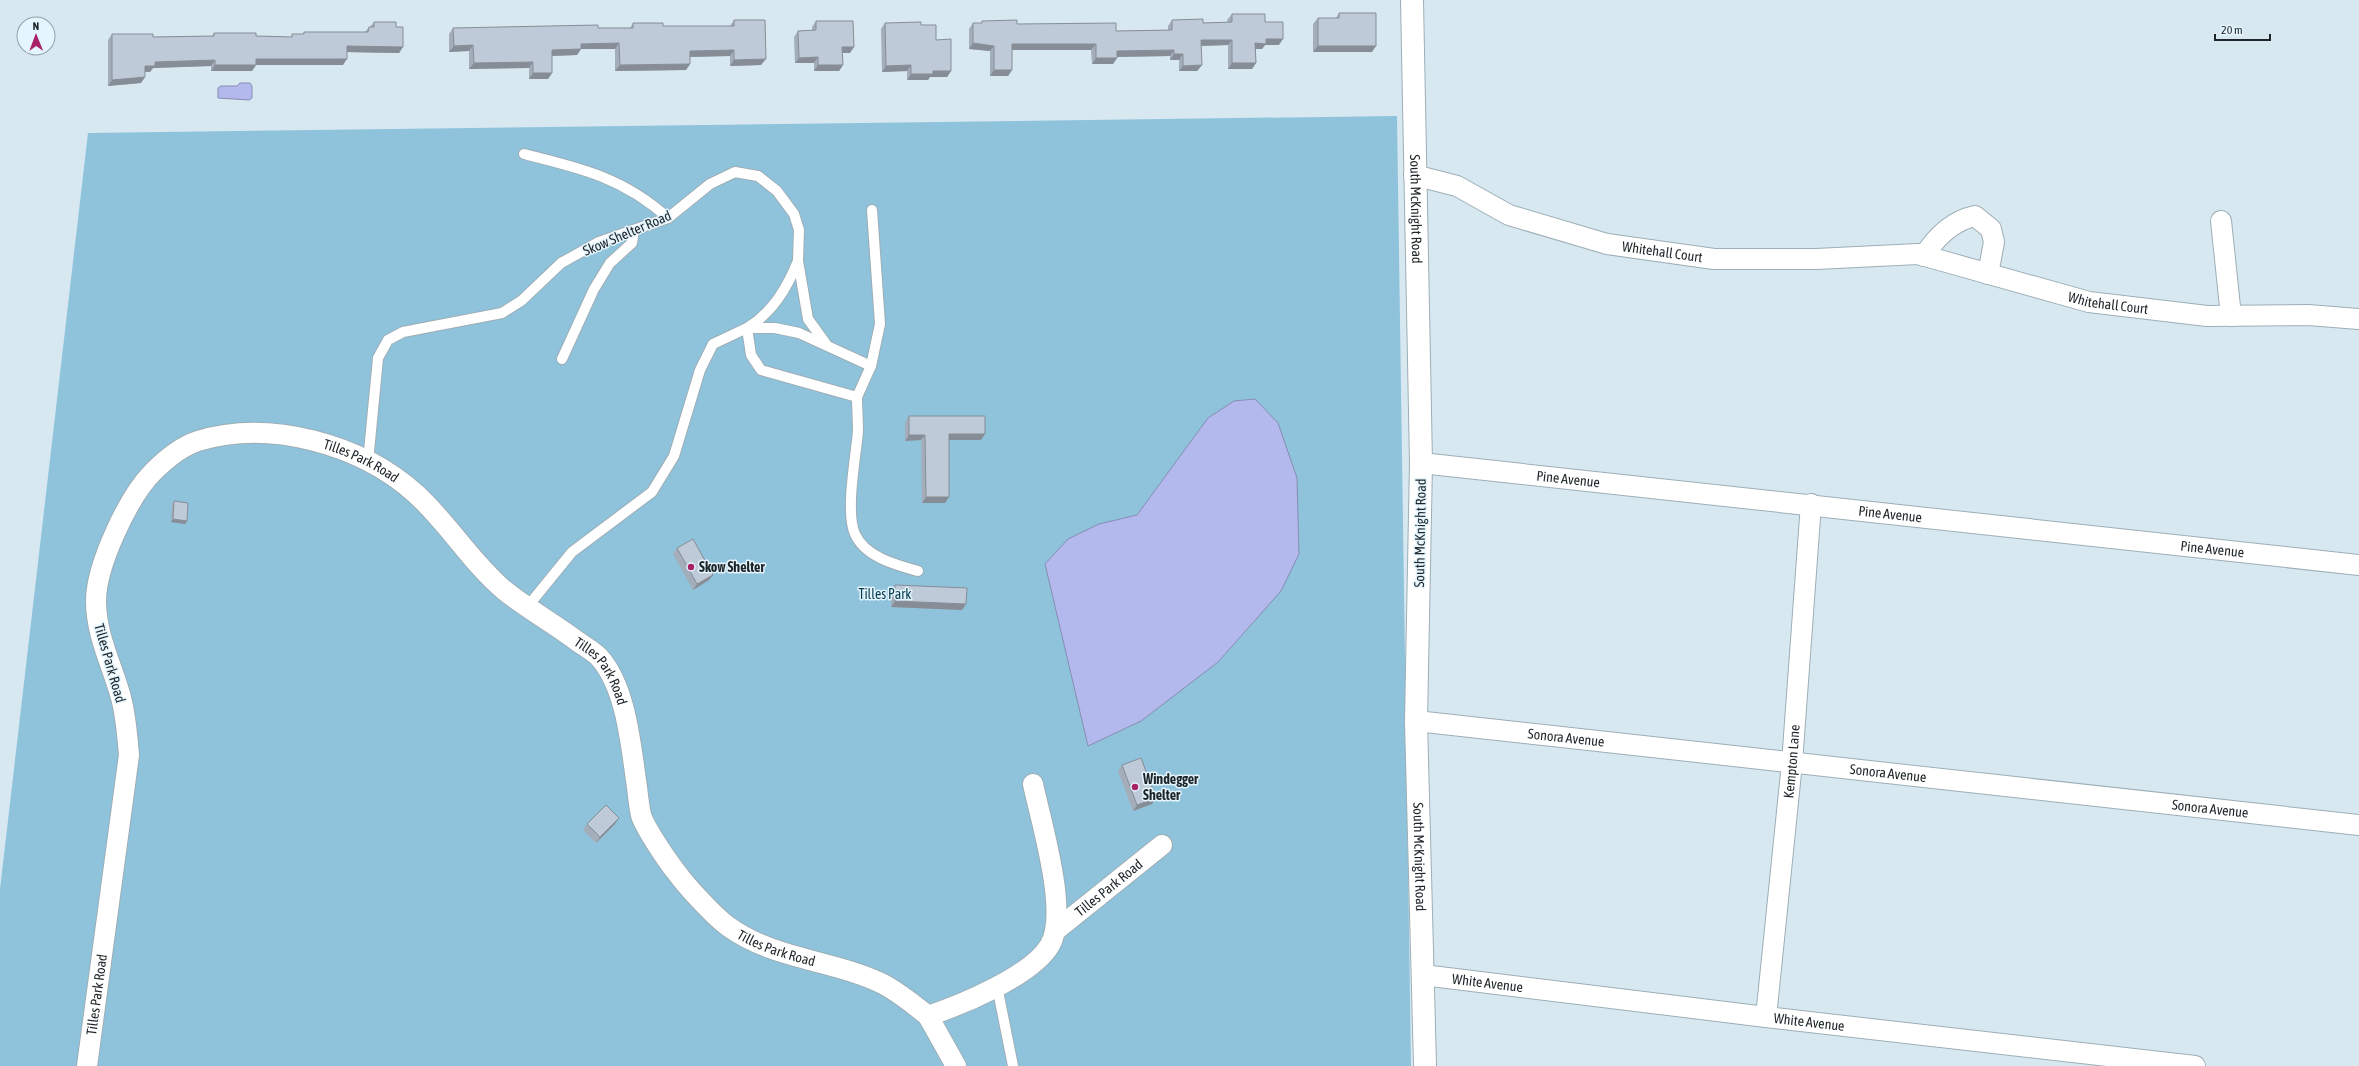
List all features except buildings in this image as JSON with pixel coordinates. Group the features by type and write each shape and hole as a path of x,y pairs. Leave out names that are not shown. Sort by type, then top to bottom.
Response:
{"main road":[{"name":"South McKnight Road","path":"1412,0 1414,175 1422,463 1416,721 1425,1066"}],"street":[{"name":"Whitehall Court","path":"1414,175 1457,186 1509,215 1607,244 1714,259 1816,260 1918,254 2090,302 2207,316 2308,315 2359,319"},
{"path":"1924,256 1932,243 1952,226 1964,219 1975,216 1991,229 1994,242 1988,274"},
{"path":"2221,221 2231,316"},
{"name":"Tilles Park Road","path":"87,1066 129,755 126,720 120,695 98,630 95,599 99,578 112,538 142,483 164,462 195,441 234,434 269,432 320,442 368,462 392,474 416,494 504,589 598,656 610,674 617,689 630,737 641,816 676,872 728,927 776,951 854,973 882,984 906,998 928,1016 956,1066"},
{"name":"Pine Avenue","path":"1422,463 1810,504 2359,565"},
{"name":"Kempton Lane","path":"1766,1017 1792,763 1810,504"},
{"name":"Sonora Avenue","path":"1416,721 2359,825"},
{"name":"Tilles Park Road","path":"928,1016 951,1008 997,986 1038,960 1050,945 1055,931 1057,909 1056,892 1033,784"},
{"name":"Tilles Park Road","path":"1055,931 1162,844"},
{"name":"White Avenue","path":"1423,975 1766,1017 2195,1066"}],"lane":[{"path":"524,154 569,165 610,180 640,194 668,218"},
{"name":"Skow Shelter Road","path":"368,462 378,358 388,340 403,332 502,313 521,301 561,263 599,242 668,218 710,184 735,172 758,176 777,191 794,214 799,230 798,261 808,319 826,344"},
{"path":"872,210 880,324 871,366 857,397 858,429 851,520 855,535 869,551 891,564 918,571"},
{"path":"562,359 594,289 610,263 632,242 634,230"},
{"name":"Skow Shelter Road","path":"528,606 572,552 611,525 652,492 674,456 700,370 713,344 747,328 758,321 772,307 787,287 798,261"},
{"path":"747,328 751,355 761,370 857,397"},
{"name":"Skow Shelter Road","path":"747,328 786,330 826,344"},
{"path":"826,344 871,366"},
{"path":"997,986 1013,1066"}],"green space":[{"name":"Tilles Park","path":"1397,116 1411,1066 0,1066 0,889 88,133"}],"shaded area":[{"path":"240,83 250,83 252,86 252,98 249,100 218,98 218,88 221,86 237,86"},
{"path":"1255,399 1278,423 1297,478 1299,554 1281,591 1218,662 1141,721 1088,746 1045,564 1068,539 1099,524 1137,515 1208,418 1234,401"}],"place":[{"name":"Skow Shelter","path":"691,567"},
{"name":"Windegger Shelter","path":"1135,787"}]}
